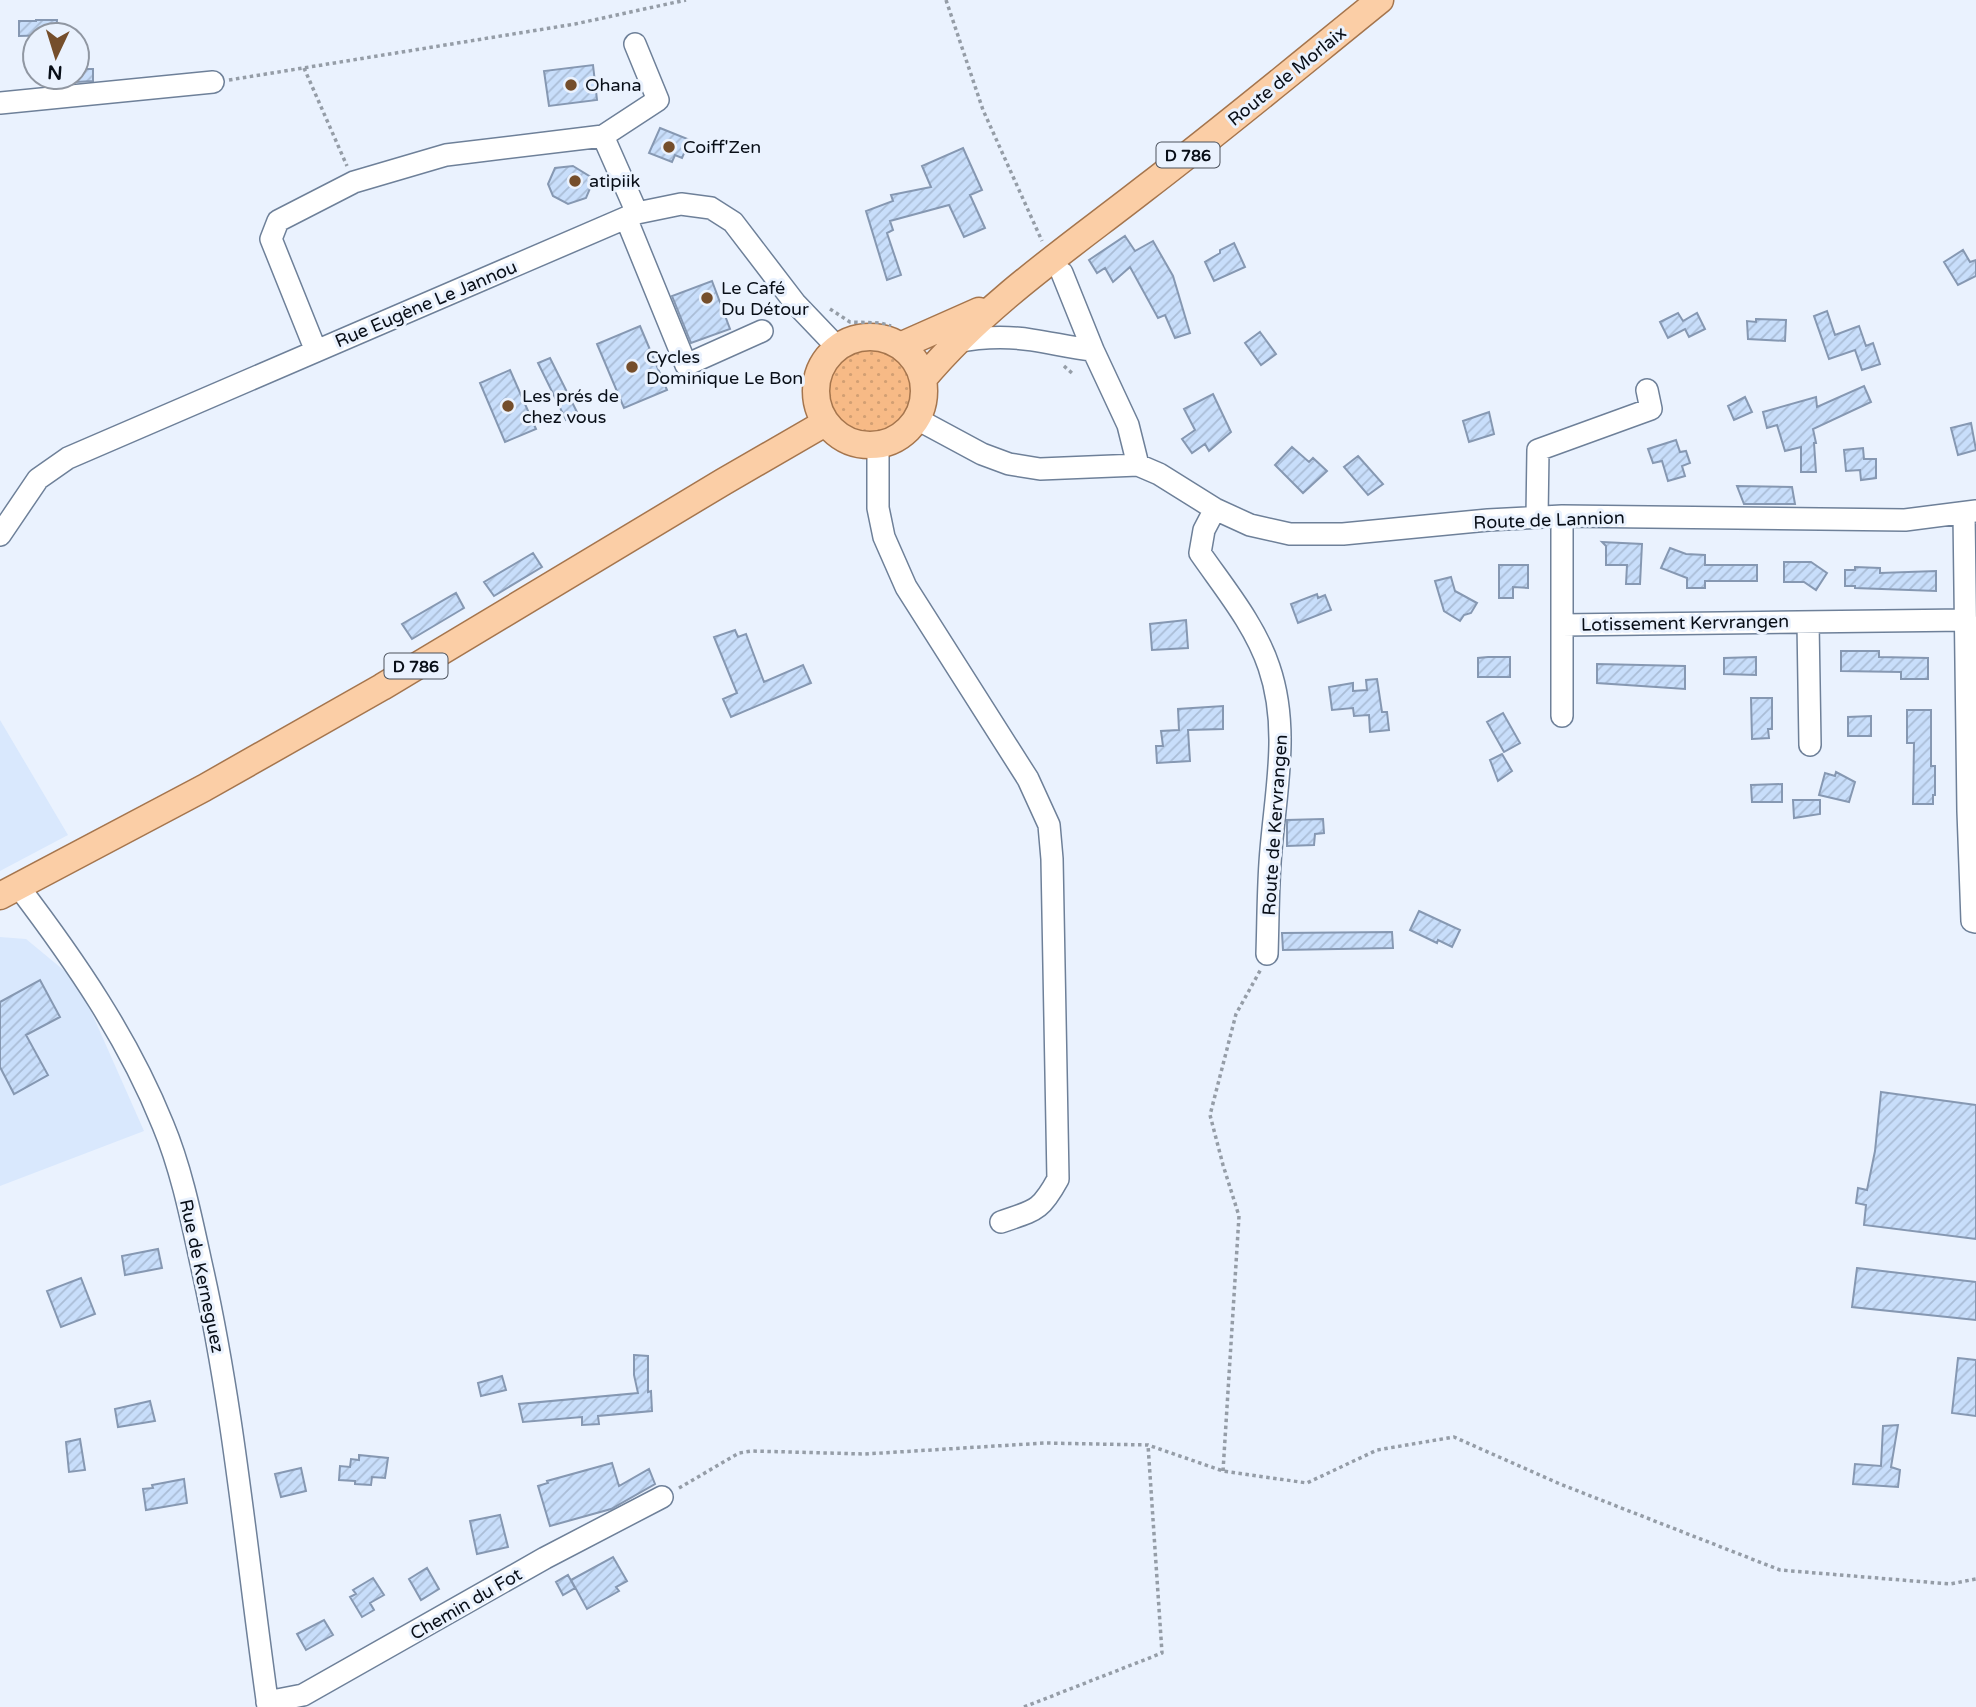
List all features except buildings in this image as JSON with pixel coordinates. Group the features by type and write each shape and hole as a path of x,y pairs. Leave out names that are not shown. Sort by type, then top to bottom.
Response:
{"main road":[{"name":"Route de Morlaix","path":"901,338 994,305 1057,267 1177,164 1380,0"},
{"name":"Route de Morlaix","path":"923,379 955,342 994,305"},
{"path":"901,338 923,379 924,400 917,419 900,436 878,445 858,445 840,437 825,424 816,404 815,383 822,363 837,347 852,339 901,338"},
{"name":"D 786","path":"9,891 204,788 358,700 825,424"}],"street":[{"path":"316,351 271,239 278,221 354,182 446,155 603,136 658,100 635,44"},
{"path":"0,103 213,82"},
{"path":"603,136 686,365 762,331"},
{"name":"Rue Eugène Le Jannou","path":"0,535 37,479 68,457 632,215 681,204 710,208 733,222 795,303 837,347"},
{"path":"1057,267 1128,425 1138,465"},
{"path":"955,342 981,337 1032,340 1066,348 1093,350"},
{"path":"1537,517 1538,450 1651,409 1647,390"},
{"name":"Route de Lannion","path":"917,419 982,454 1009,464 1040,469 1138,465 1159,474 1215,509 1250,525 1290,534 1343,534 1562,516 1905,520 1970,512"},
{"path":"878,445 878,508 884,537 906,587 1028,779 1049,825 1052,859 1058,1179 1045,1202 1031,1212 1001,1222"},
{"name":"Route de Kervrangen","path":"1215,509 1204,530 1200,553 1256,636 1270,668 1281,716 1280,759 1270,864 1268,954"},
{"path":"1970,512 1971,743 1968,811 1974,922"},
{"name":"Lotissement Kervrangen","path":"1562,516 1562,716"},
{"name":"Lotissement Kervrangen","path":"1562,625 1808,622 1969,609"},
{"name":"Lotissement Kervrangen","path":"1808,622 1810,745"},
{"name":"Rue de Kerneguez","path":"9,891 77,967 128,1046 164,1127 191,1217 215,1321 267,1704"},
{"name":"Chemin du Fot","path":"267,1704 303,1695 545,1558 662,1497"}],"path":[{"path":"213,82 575,24 686,0"},
{"path":"946,0 983,110 1057,267"},
{"path":"304,68 354,182"},
{"path":"820,303 850,322 880,323 901,338"},
{"path":"1064,365 1073,374"},
{"path":"1223,1471 1239,1216 1210,1115 1236,1014 1268,954"},
{"path":"662,1497 740,1453 752,1451 865,1454 1045,1443 1148,1445 1223,1471 1307,1483 1377,1450 1454,1437 1560,1484 1780,1570 1950,1584 1976,1579"},
{"path":"1024,1707 1162,1653 1148,1445"}],"shaded area":[{"path":"866,345 883,349 898,358 907,373 911,390 907,407 898,422 883,431 866,435 849,431 834,422 825,407 821,390 825,373 834,358 849,349"},
{"path":"0,720 68,835 0,871"},
{"path":"0,937 26,939 78,982 144,1131 0,1186"}],"place":[{"name":"Ohana","path":"571,85"},
{"name":"Coiff'Zen","path":"669,147"},
{"name":"atipiik","path":"575,181"},
{"name":"Le Café Du Détour","path":"707,298"},
{"name":"Cycles Dominique Le Bon","path":"632,367"},
{"name":"Les prés de chez vous","path":"508,406"}]}
